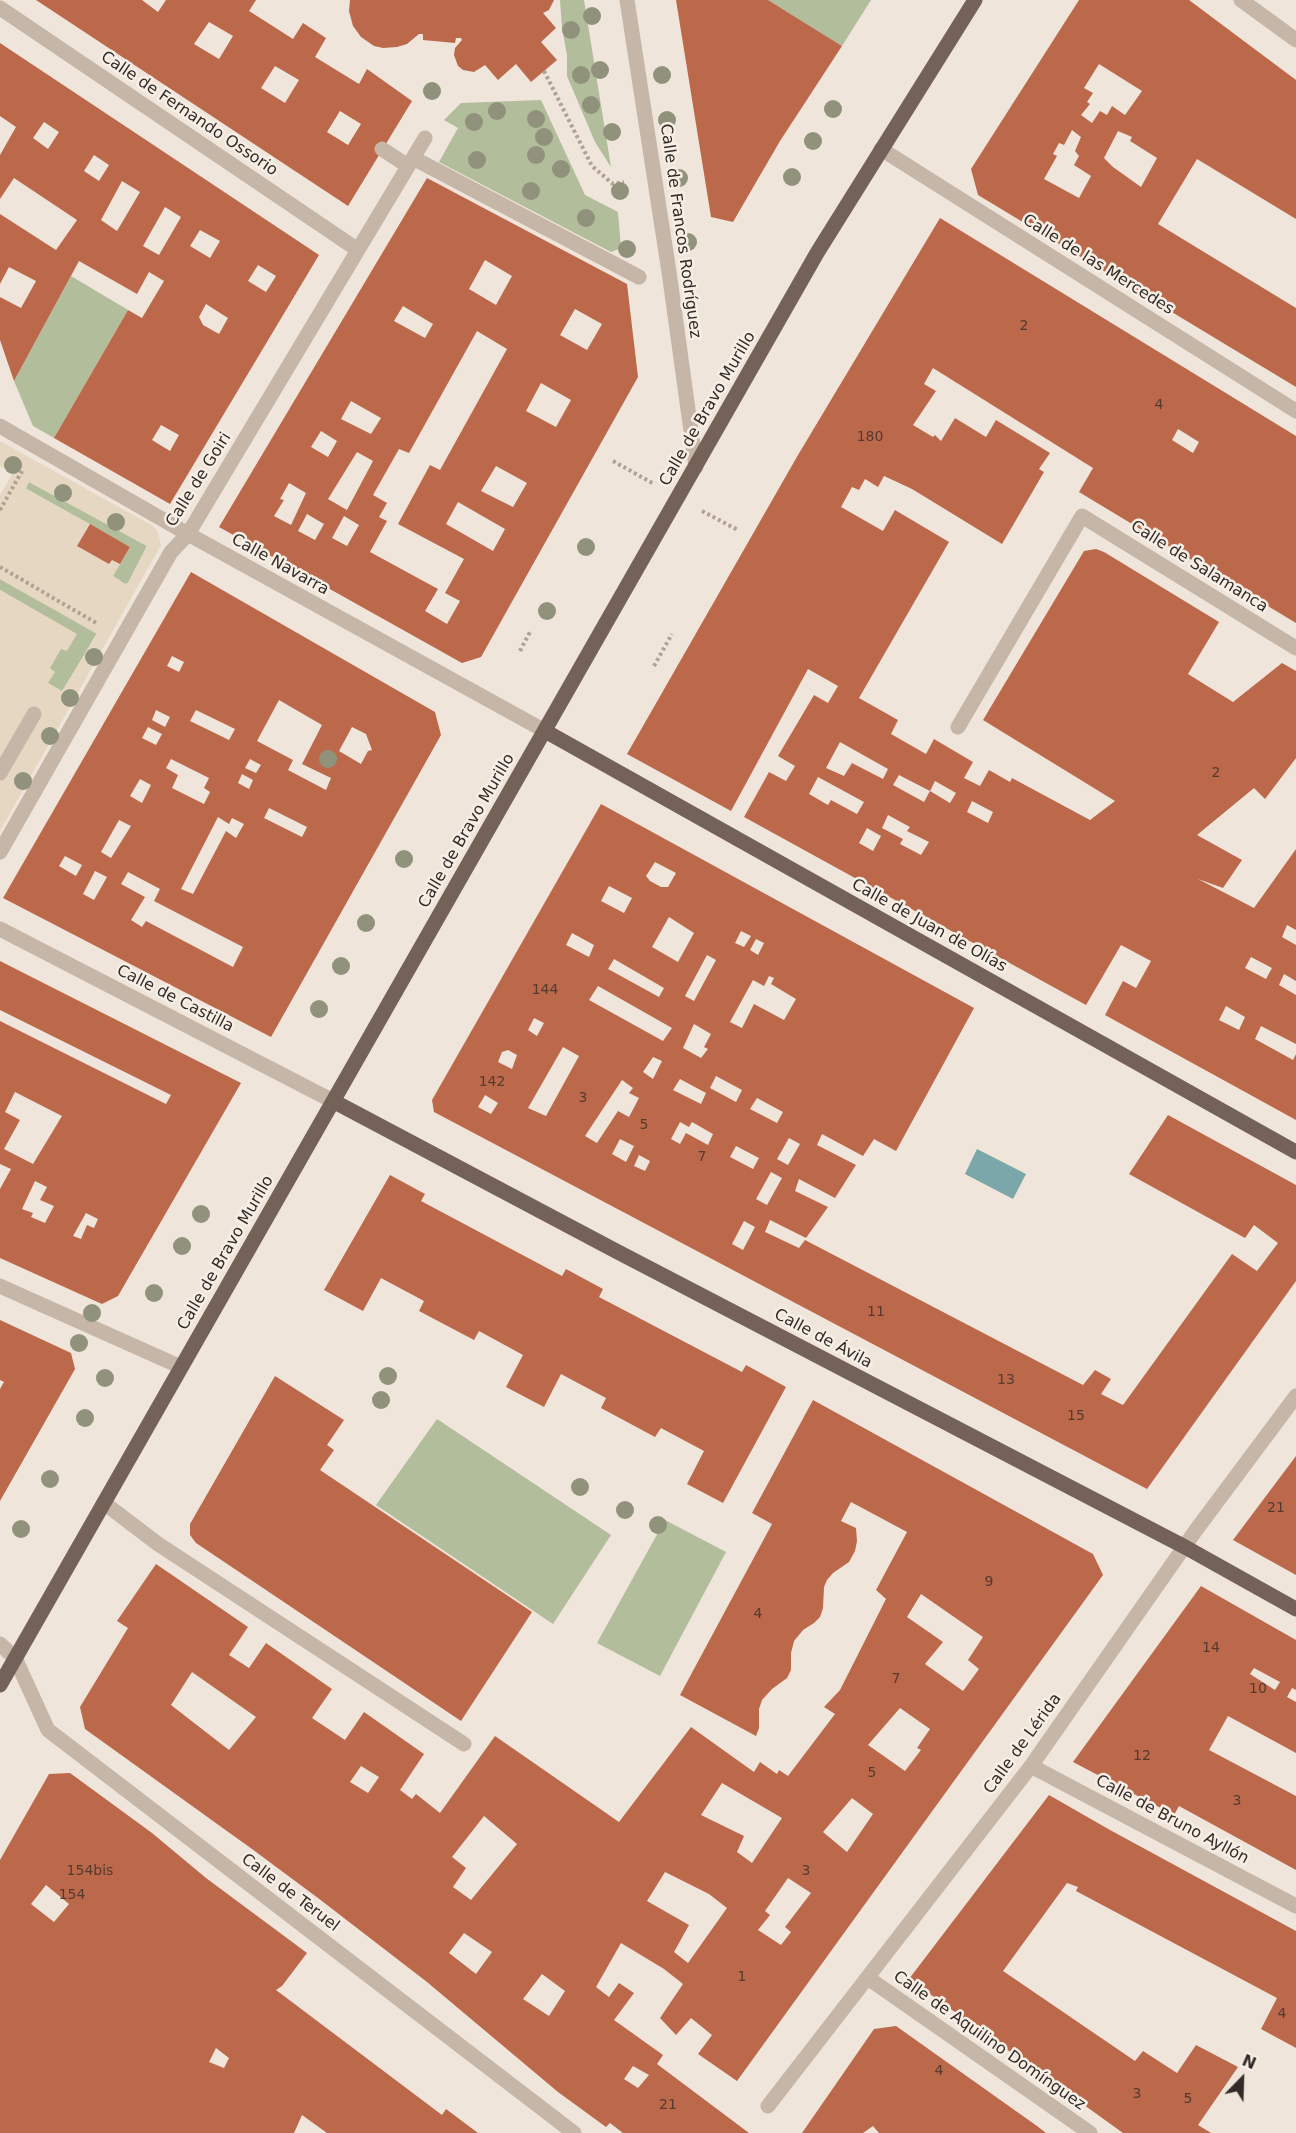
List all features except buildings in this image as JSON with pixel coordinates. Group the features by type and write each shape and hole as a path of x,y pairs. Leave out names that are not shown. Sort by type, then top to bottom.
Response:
{"main road":[{"name":"Calle de Bravo Murillo","path":"0,1685 817,253 975,0"},
{"name":"Calle de Juan de Olías","path":"545,731 1296,1152"},
{"name":"Calle de Ávila","path":"333,1101 1185,1547 1296,1609"}],"street":[{"name":"Calle de Francos Rodríguez","path":"627,0 696,467"},
{"path":"1241,0 1296,40"},
{"name":"Calle de Fernando Ossorio","path":"0,8 358,249"},
{"name":"Calle de Goiri","path":"0,852 171,552 188,534 425,138"},
{"path":"382,149 639,278"},
{"name":"Calle de las Mercedes","path":"881,149 1296,411"},
{"name":"Calle Navarra","path":"0,426 188,534 545,731"},
{"name":"Calle de Salamanca","path":"958,727 1082,516 1294,647"},
{"path":"0,773 34,714"},
{"name":"Calle de Castilla","path":"0,929 333,1101"},
{"path":"0,1286 181,1367"},
{"name":"Calle de Lérida","path":"768,2106 1031,1766 1185,1547 1296,1396"},
{"path":"104,1503 158,1544 464,1744"},
{"path":"0,1644 15,1658"},
{"name":"Calle de Teruel","path":"15,1658 48,1730 574,2133"},
{"name":"Calle de Bruno Ayllón","path":"1031,1766 1296,1906"},
{"name":"Calle de Aquilino Domínguez","path":"868,1978 1090,2133"}],"path":[{"path":"544,71 592,166 613,184 624,182"},
{"path":"0,510 24,468"},
{"path":"0,567 105,628"},
{"path":"520,651 530,632"},
{"path":"654,666 672,634"}],"green space":[{"path":"560,0 584,0 611,167 595,142 567,76 567,55"},
{"path":"768,0 871,0 842,46"},
{"path":"541,100 585,195 618,212 621,248 611,252 439,162 458,128 444,120 461,103"},
{"path":"71,276 128,310 54,438 33,426 14,381"},
{"path":"29,482 147,546 128,583 125,584 113,576 130,547 25,488"},
{"path":"0,579 97,633 62,692 48,683 49,669 61,648 76,634 0,590"},
{"path":"437,1419 611,1535 553,1624 376,1505"},
{"path":"665,1520 726,1552 660,1676 597,1643"}],"shaded area":[{"path":"0,441 153,526 158,532 161,545 0,831 0,590 77,634 67,651 61,649 50,668 55,672 48,683 62,691 97,634 0,579 0,495 13,473 0,466","holes":["29,482 147,546 128,583 124,584 113,576 120,564 112,560 109,564 77,546 90,524 26,489"]}],"water":[{"path":"977,1149 1026,1174 1013,1199 965,1174"}]}
